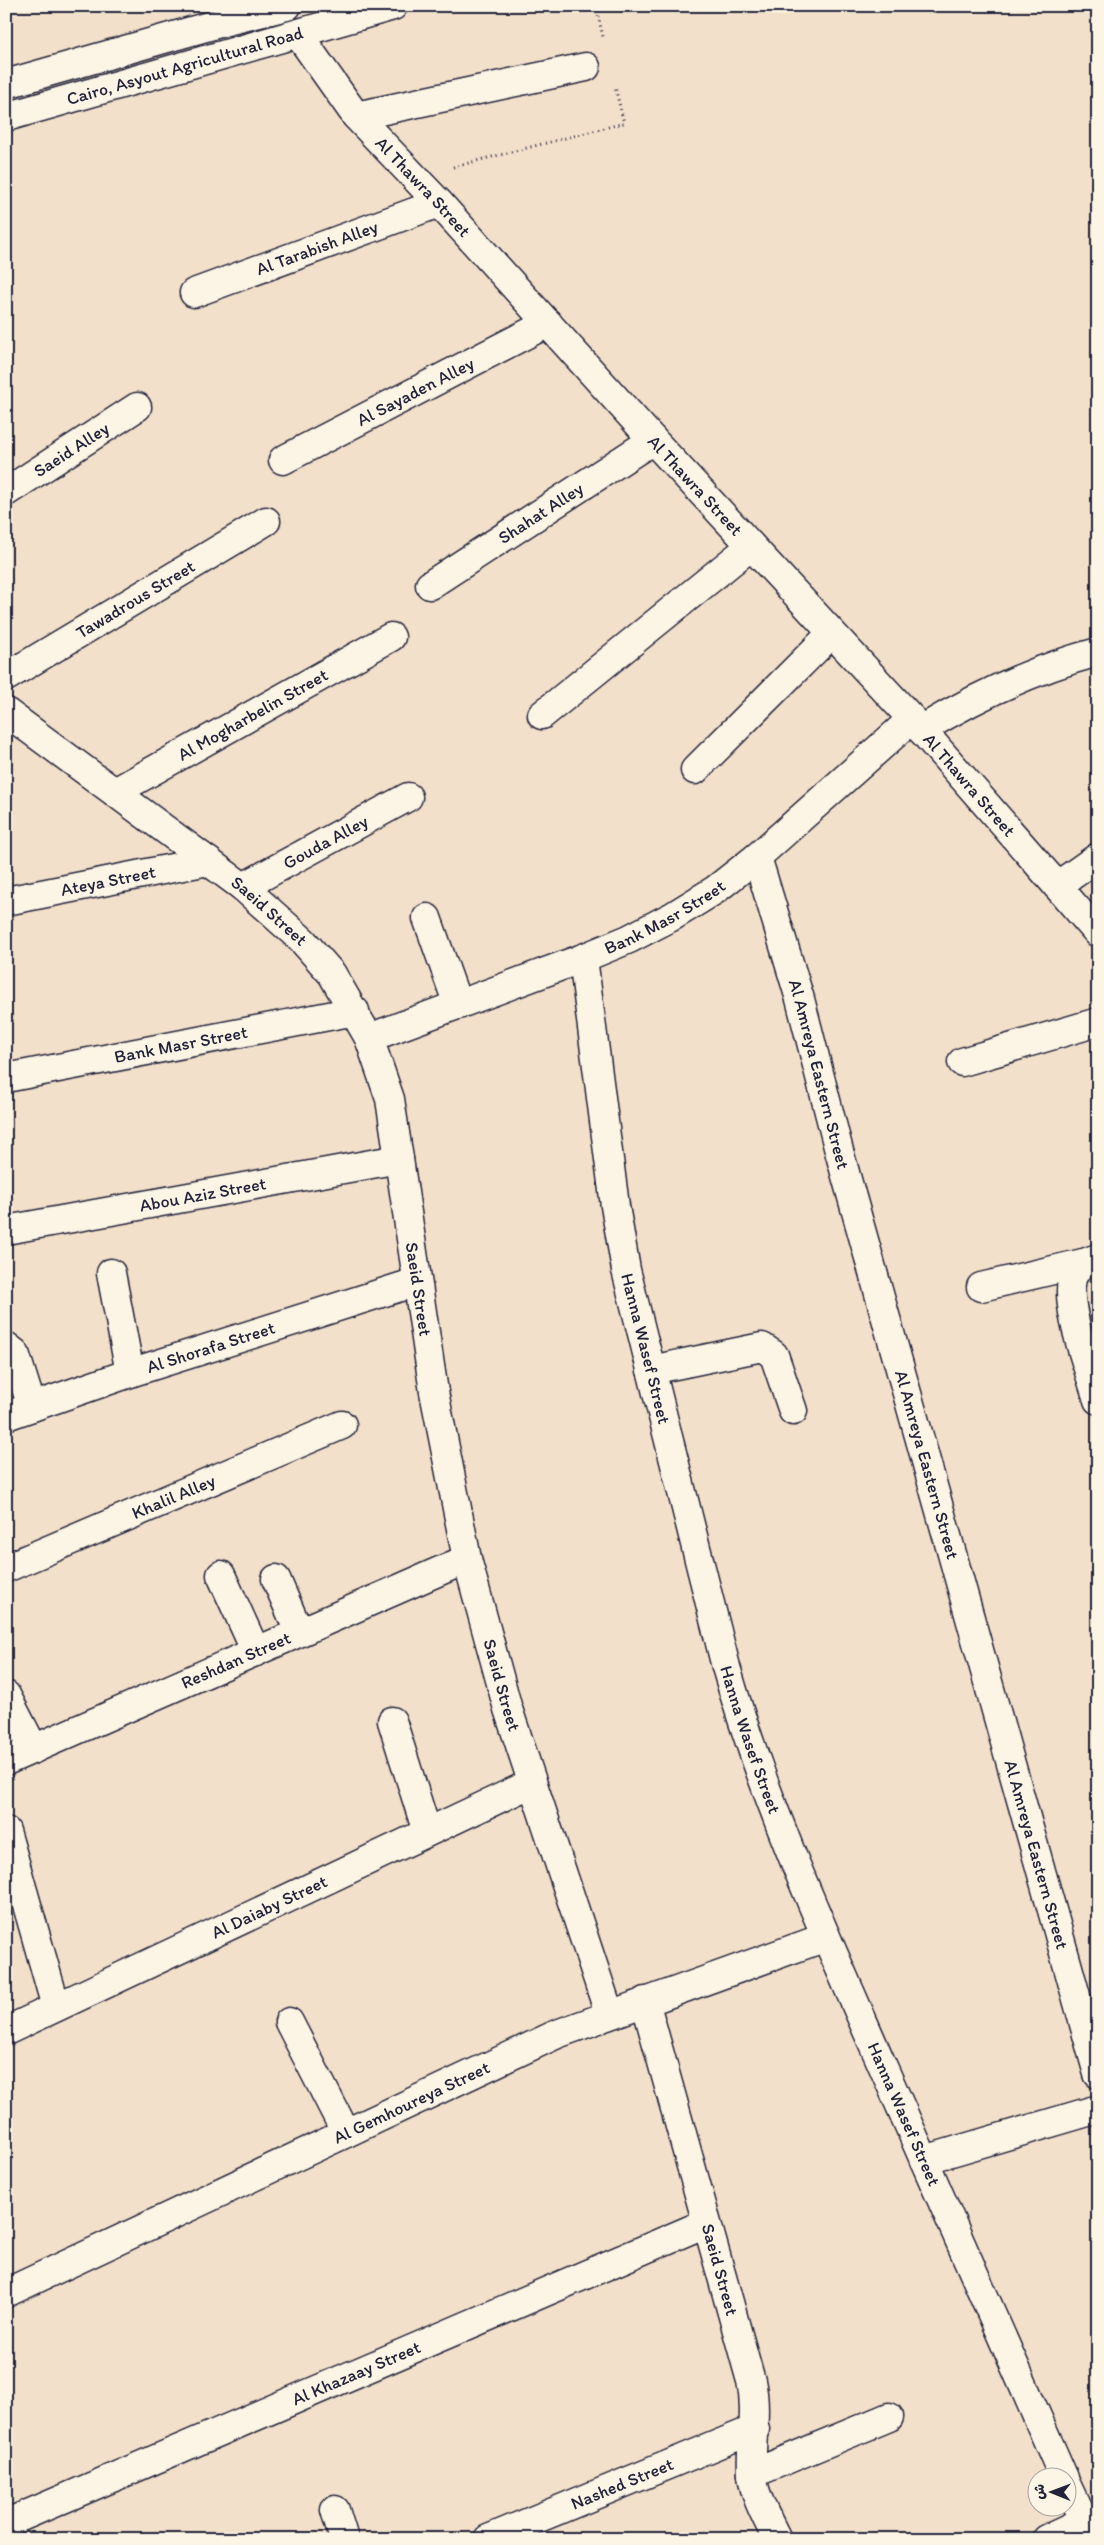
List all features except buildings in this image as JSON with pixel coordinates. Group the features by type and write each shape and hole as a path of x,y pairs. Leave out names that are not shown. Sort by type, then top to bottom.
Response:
{"main road":[{"name":"Cairo, Asyout Agricultural Road","path":"6,84 223,22 287,6"},
{"name":"Cairo, Asyout Agricultural Road","path":"6,117 393,6"},
{"name":"Al Thawra Street","path":"298,34 356,116 439,203 653,440 917,724 1098,934"},
{"path":"356,116 586,67"},
{"name":"Al Tarabish Alley","path":"194,293 439,203"},
{"name":"Al Sayaden Alley","path":"283,460 548,323"},
{"name":"Saeid Alley","path":"6,492 137,407"},
{"name":"Shahat Alley","path":"430,585 653,440"},
{"name":"Tawadrous Street","path":"6,677 266,521"},
{"path":"542,715 751,546"},
{"path":"695,770 832,634"},
{"name":"Al Mogharbelin Street","path":"115,792 391,637"},
{"name":"Bank Masr Street","path":"370,1038 583,958 629,939 673,916 715,890 917,724 995,687 1035,671 1098,652"},
{"name":"Saeid Street","path":"6,712 243,887 303,940 332,974 370,1038 390,1099 434,1392 467,1559 505,1700 610,2013"},
{"name":"Gouda Alley","path":"243,887 408,797"},
{"name":"Al Amreya Eastern Street","path":"756,857 800,998 839,1151 1098,2074"},
{"path":"1057,886 1098,857"},
{"name":"Ateya Street","path":"6,901 208,861"},
{"path":"427,918 458,1005"},
{"name":"Hanna Wasef Street","path":"583,958 615,1206 626,1270 726,1667 759,1774 826,1937 1060,2468"},
{"name":"Bank Masr Street","path":"6,1078 355,1011"},
{"path":"962,1062 1098,1022"},
{"name":"Abou Aziz Street","path":"6,1230 398,1159"},
{"path":"981,1287 1090,1261"},
{"path":"1090,1261 1075,1272 1069,1294 1098,1400"},
{"path":"111,1273 130,1373"},
{"name":"Al Shorafa Street","path":"6,1416 130,1373 416,1282"},
{"path":"6,1346 15,1353 32,1407"},
{"path":"651,1370 762,1347 774,1355 793,1411"},
{"name":"Khalil Alley","path":"6,1568 342,1425"},
{"name":"Reshdan Street","path":"6,1761 467,1559"},
{"path":"221,1575 256,1652"},
{"path":"276,1578 299,1632"},
{"path":"6,1695 34,1749"},
{"path":"392,1721 427,1832"},
{"name":"Al Daiaby Street","path":"6,2031 532,1783"},
{"path":"6,1831 56,2007"},
{"name":"Al Gemhoureya Street","path":"6,2293 548,2038 610,2013 826,1937"},
{"name":"Saeid Street","path":"645,2001 754,2397 755,2429 752,2474 755,2491 777,2539"},
{"path":"289,2022 346,2132"},
{"path":"924,2160 1098,2109"},
{"name":"Al Khazaay Street","path":"7,2523 706,2223"},
{"path":"752,2474 889,2417"},
{"name":"Nashed Street","path":"488,2539 755,2429"},
{"path":"1048,2539 1088,2530 1076,2505"},
{"path":"335,2510 344,2539"},
{"path":"6,2519 6,2535"}],"path":[{"path":"414,177 624,123"}]}
